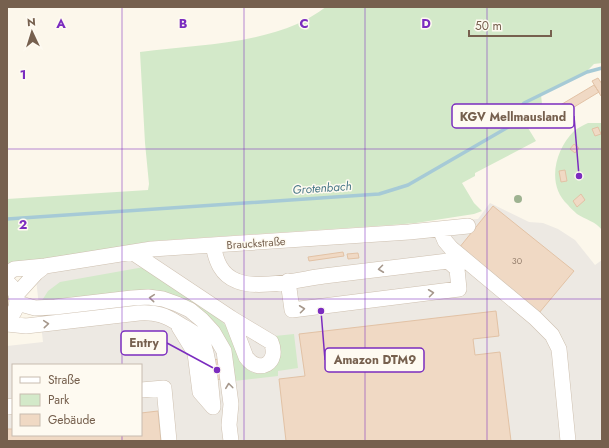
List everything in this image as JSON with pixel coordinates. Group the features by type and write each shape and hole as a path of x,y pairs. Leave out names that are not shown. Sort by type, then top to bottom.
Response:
{"lane":[{"name":"Brauckstraße","path":"7,274 14,270 132,252 468,226"},
{"path":"440,229 445,241 451,248 535,318 552,335 559,349 568,441"},
{"path":"213,245 219,268 236,281 244,284 259,285 288,281 448,261 457,269 459,289 292,310 288,281"},
{"path":"132,252 231,318"},
{"path":"17,299 36,273 45,266"},
{"path":"7,282 14,289 17,299 15,311 7,319"},
{"path":"17,299 35,308 148,297 170,301 190,310 213,332 224,350 231,404 229,425 231,441"},
{"path":"7,324 26,326 152,312 167,317 200,338 208,361 213,406 229,425"},
{"path":"142,390 164,388 169,441"}],"shaded area":[{"path":"490,203 529,222 543,223 558,229 575,240 595,265 602,260 602,441 7,441 7,346 43,342 36,279 83,253 154,243 478,219"}],"green space":[{"path":"326,7 602,7 602,63 594,64 584,74 541,95 542,104 546,111 525,123 536,141 475,173 475,176 462,183 474,203 482,211 474,214 416,223 153,241 12,265 7,262 7,199 148,190 149,184 145,143 140,52 220,43 259,36 278,31 301,22"},
{"path":"588,123 602,123 602,230 577,214 570,207 561,197 555,178 558,157 567,139 574,131"},
{"path":"144,267 214,314 229,330 242,361 251,372 257,373 265,371 279,360 279,345 275,336 294,334 298,368 278,371 278,376 234,381 186,302 41,302 48,291 60,282"}],"building":[{"path":"598,78 602,84 601,96 592,81"},
{"path":"594,85 599,92 551,121 547,113"},
{"path":"598,127 601,134 595,136 592,129"},
{"path":"574,144 579,148 575,153 570,149"},
{"path":"565,170 567,181 561,182 559,171"},
{"path":"581,194 585,200 577,207 573,201"},
{"path":"493,206 574,271 539,313 459,248"},
{"path":"343,252 344,256 309,261 308,257"},
{"path":"358,253 359,258 348,259 347,254"},
{"path":"496,311 499,336 473,339 475,355 500,352 511,441 286,441 279,379 305,376 299,334"},
{"path":"219,359 221,379 215,380 212,360"},
{"path":"158,411 161,441 7,441 7,429 12,429 12,436 142,436 142,413"}],"waterway":[{"name":"Grotenbach","path":"7,219 379,194 408,185 510,126 524,103 587,72 602,68"}],"place":[{"name":"KGV Mellmausland","path":"579,176"},
{"name":"Amazon DTM9","path":"321,311"},
{"name":"Entry","path":"217,370"}]}
